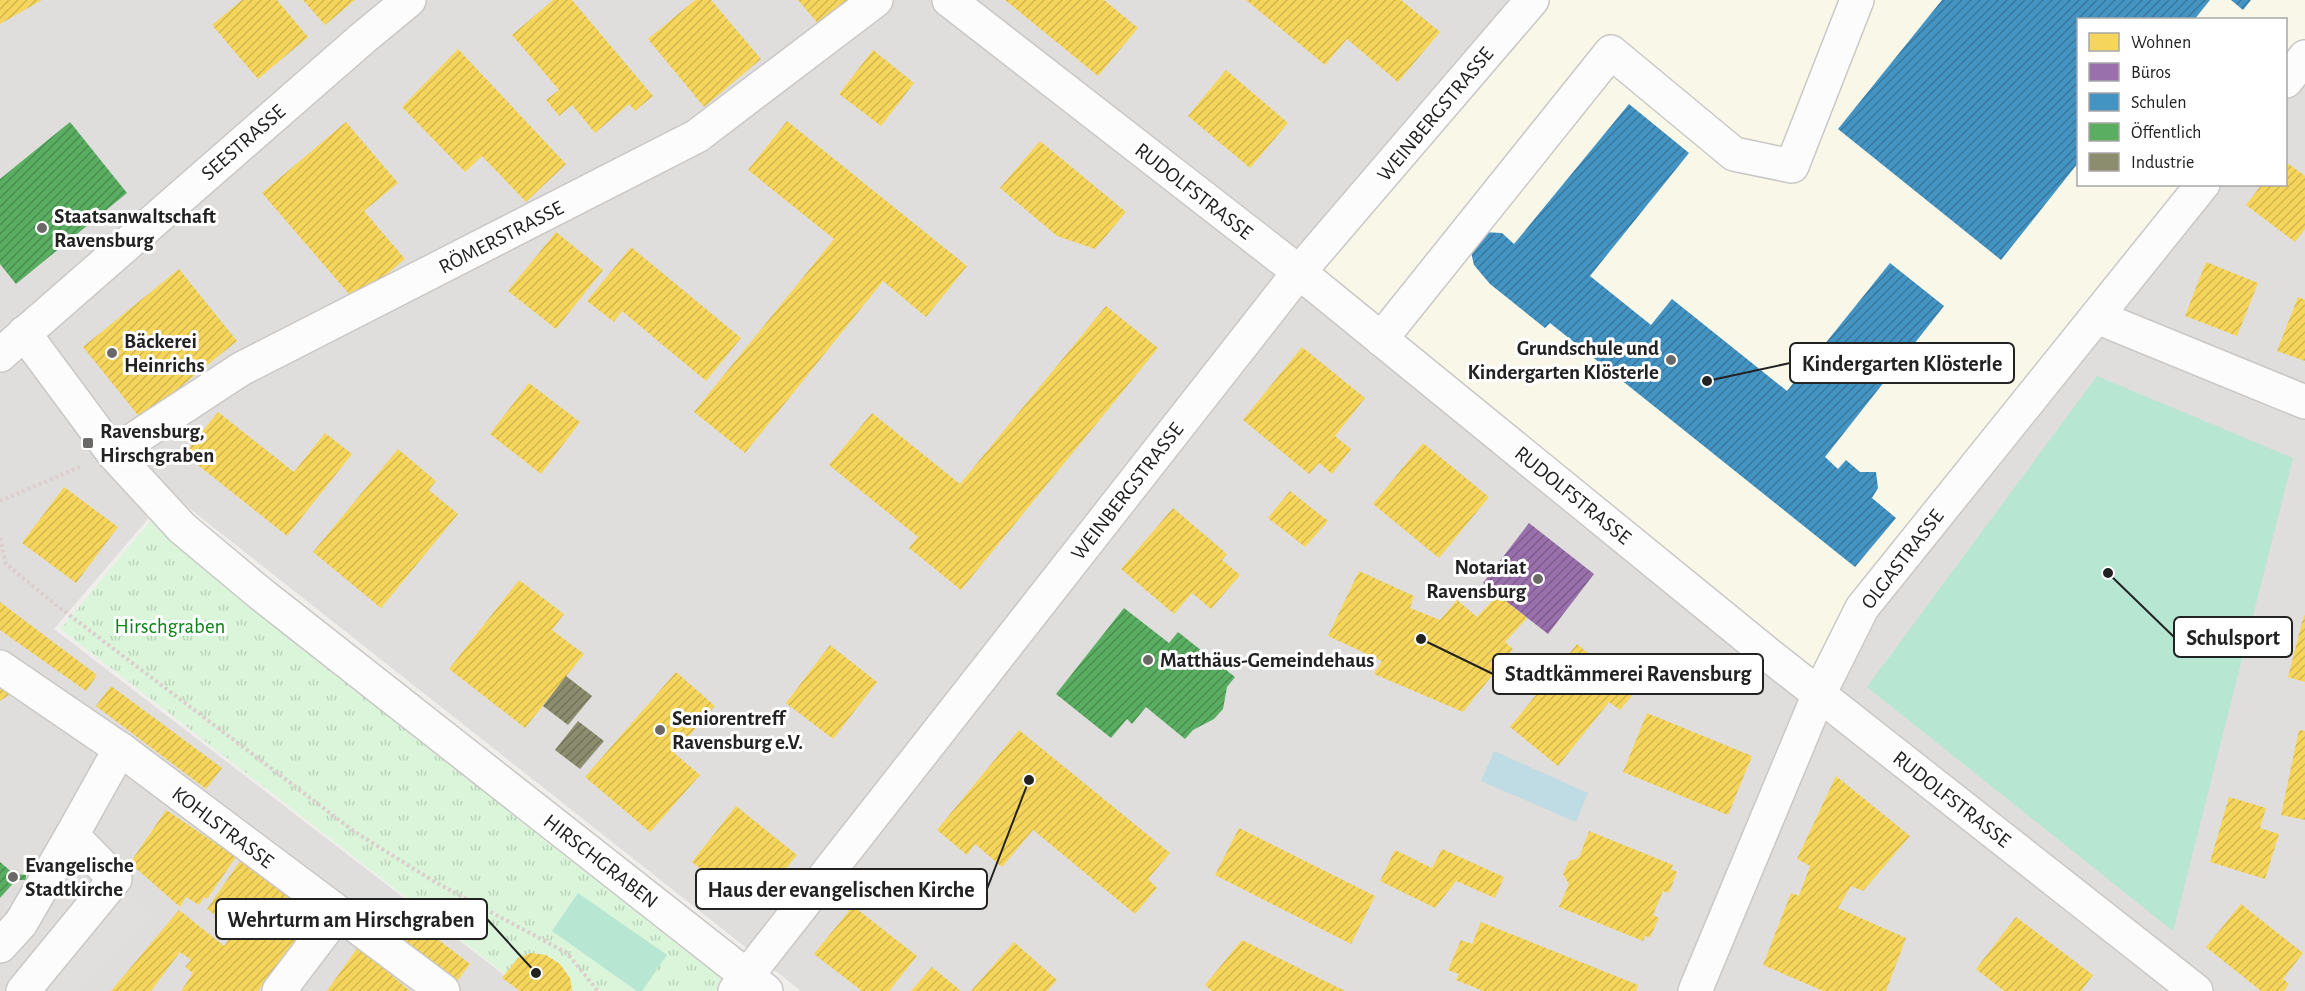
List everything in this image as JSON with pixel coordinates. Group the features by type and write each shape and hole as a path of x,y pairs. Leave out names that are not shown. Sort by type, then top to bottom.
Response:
{"street":[{"name":"SEESTRASSE","path":"0,356 12,330 409,0"},
{"name":"RÖMERSTRASSE","path":"113,453 241,369 697,136 876,0"},
{"name":"RUDOLFSTRASSE","path":"948,0 1299,273 1819,694 2196,991"},
{"name":"WEINBERGSTRASSE","path":"749,986 777,935 1299,273 1532,0"},
{"path":"1381,339 1611,52 1734,154 1792,166 1857,0"},
{"path":"2287,80 2305,57"},
{"name":"OLGASTRASSE","path":"1695,991 1819,694 1862,608 2201,186"},
{"path":"2097,317 2305,402"},
{"name":"HIRSCHGRABEN","path":"12,330 113,453 182,528 749,986"},
{"name":"KOHLSTRASSE","path":"0,667 120,749 443,991"},
{"path":"0,946 21,923 120,749"},
{"path":"23,991 115,879 72,835"},
{"path":"279,991 338,913"}],"path":[{"path":"0,501 113,453"},
{"path":"0,538 6,564 355,832 435,882 567,953 598,991"}],"shaded area":[{"path":"0,0 2305,0 2305,991 801,991 170,493 54,629 525,991 0,991"},
{"path":"1532,0 2305,0 2305,57 2287,80 2287,18 2077,18 2077,186 2202,186 2097,317 1819,694 1299,272"},
{"path":"71,835 154,914 80,991 0,991 0,909"}],"green space":[{"path":"2097,376 2293,458 2173,931 1867,687"},
{"name":"Hirschgraben","path":"151,520 191,554 733,977 724,991 527,991 61,629"},
{"path":"578,893 667,955 642,991 637,991 552,931"}],"water":[{"path":"1494,751 1588,793 1576,822 1481,781"}],"building: Wohnen":[{"path":"0,0 42,0 0,24"},
{"path":"242,0 277,0 308,37 258,79 212,25"},
{"path":"303,0 355,0 325,25"},
{"path":"553,0 572,0 653,96 635,111 629,104 595,133 572,105 559,116 546,100 559,90 512,35"},
{"path":"695,0 711,0 761,59 704,107 648,39"},
{"path":"798,0 850,0 820,26"},
{"path":"1005,0 1104,0 1138,28 1098,76"},
{"path":"1246,0 1401,0 1440,32 1398,82 1347,39 1325,65"},
{"path":"458,49 566,164 526,202 482,156 465,172 402,107"},
{"path":"873,50 914,83 881,126 839,94"},
{"path":"1226,70 1288,123 1250,168 1188,116"},
{"path":"787,121 967,266 926,317 883,281 745,453 694,412 834,239 748,170"},
{"path":"346,122 398,183 364,211 405,259 355,301 262,193"},
{"path":"1040,141 1126,212 1095,249 1057,236 1000,188"},
{"path":"2287,163 2305,176 2305,229 2295,242 2246,205 2260,186 2287,186"},
{"path":"556,232 603,270 556,329 508,291"},
{"path":"631,247 741,338 706,381 622,311 614,322 587,301"},
{"path":"2206,262 2258,283 2237,336 2185,316"},
{"path":"179,269 237,341 141,419 83,347"},
{"path":"2298,297 2305,300 2305,361 2277,351"},
{"path":"1106,306 1158,348 961,590 909,548 918,537 829,465 872,413 960,484"},
{"path":"1302,347 1365,398 1335,436 1351,449 1332,474 1319,463 1309,474 1243,420"},
{"path":"529,383 580,422 541,474 490,434"},
{"path":"218,412 294,472 325,433 352,454 287,536 184,454"},
{"path":"1423,443 1489,497 1439,558 1373,504"},
{"path":"398,449 436,481 429,490 458,514 381,608 313,552"},
{"path":"64,487 118,527 76,583 22,543"},
{"path":"1290,491 1328,521 1305,547 1268,518"},
{"path":"1173,508 1227,554 1222,560 1240,575 1211,609 1192,593 1174,614 1121,569"},
{"path":"1359,571 1414,596 1410,608 1440,620 1457,600 1477,617 1498,595 1527,618 1505,642 1513,649 1463,712 1374,674 1382,661 1328,636"},
{"path":"519,580 564,614 552,630 584,654 525,728 449,669"},
{"path":"0,602 97,675 86,691 0,630"},
{"path":"2305,616 2305,682 2288,677"},
{"path":"1577,644 1636,691 1620,710 1609,702 1558,766 1510,727"},
{"path":"830,645 877,682 833,739 786,703"},
{"name":"Seniorentreff Ravensburg e.V.","path":"676,672 715,706 674,753 700,775 650,832 585,777"},
{"path":"0,682 13,692 0,701"},
{"path":"111,686 222,768 206,789 96,706"},
{"path":"1647,713 1752,756 1728,815 1623,772"},
{"path":"1019,730 1170,853 1148,879 1157,888 1135,914 1033,830 1002,867 975,844 967,855 937,830"},
{"path":"2299,730 2305,731 2305,820 2281,815"},
{"path":"1836,776 1910,836 1863,891 1851,886 1838,908 1906,938 1886,991 1823,991 1763,965 1791,893 1799,896 1810,866 1797,859"},
{"path":"2229,797 2266,808 2260,828 2279,834 2265,879 2210,862"},
{"path":"736,806 797,855 753,910 692,862"},
{"path":"166,810 236,857 207,899 204,897 199,905 186,897 180,907 130,863"},
{"path":"1239,828 1375,896 1351,944 1215,875"},
{"path":"1589,831 1673,865 1671,869 1677,872 1669,893 1663,891 1653,915 1659,918 1650,937 1645,936 1643,941 1559,907 1569,884 1563,874 1569,861 1579,858"},
{"path":"1442,849 1504,877 1495,898 1456,881 1435,908 1380,881 1395,850 1432,868"},
{"path":"240,861 274,881 314,916 258,991 181,991 193,973 185,967 191,960 180,952 151,991 111,991 179,910 224,946 236,930 207,909"},
{"path":"388,901 470,964 455,984 372,921"},
{"path":"2241,904 2303,953 2283,979 2289,984 2284,991 2261,991 2206,947"},
{"path":"853,906 917,956 889,991 862,991 814,954"},
{"path":"2016,917 2093,975 2081,991 2004,991 1976,969"},
{"path":"1481,922 1638,985 1636,991 1483,991 1456,980 1459,974 1448,970 1461,940 1472,944"},
{"path":"1242,940 1345,991 1212,991 1205,985"},
{"path":"1014,942 1057,980 1047,991 971,991"},
{"path":"358,947 410,991 327,991"},
{"path":"531,953 546,955 560,964 570,978 572,991 520,991 502,978 518,958"},
{"path":"932,967 961,991 911,991"}],"building: Büros":[{"name":"Notariat Ravensburg","path":"1529,523 1594,574 1548,634 1483,583"}],"building: Schulen":[{"path":"1942,0 2210,0 2196,18 2077,18 2077,164 2001,260 1838,129"},
{"path":"2231,0 2251,0 2243,10"},
{"name":"Grundschule und Kindergarten Klösterle","path":"1629,104 1689,153 1590,276 1651,325 1672,299 1787,391 1890,263 1944,306 1825,457 1838,469 1846,460 1860,472 1876,472 1878,488 1872,498 1896,518 1855,567 1550,323 1545,328 1490,284 1474,265 1470,248 1481,232 1502,233 1514,244"}],"building: Öffentlich":[{"name":"Staatsanwaltschaft Ravensburg","path":"70,122 127,193 16,284 0,264 0,179"},
{"name":"Matthäus-Gemeindehaus","path":"1124,608 1169,643 1178,632 1235,677 1227,687 1223,709 1214,719 1193,730 1185,739 1146,707 1132,724 1127,719 1111,738 1056,694"},
{"name":"Evangelische Stadtkirche","path":"0,862 14,874 26,875 26,880 16,880 0,898"}],"building: Industrie":[{"path":"566,676 592,696 568,725 543,706"},
{"path":"578,721 604,741 580,769 555,750"}],"place":[{"name":"Staatsanwaltschaft Ravensburg","path":"42,228"},
{"name":"Bäckerei Heinrichs","path":"112,353"},
{"name":"Grundschule und Kindergarten Klösterle","path":"1671,360"},
{"name":"Kindergarten Klösterle","path":"1707,381"},
{"name":"Ravensburg, Hirschgraben","path":"88,443"},
{"name":"Schulsport","path":"2108,573"},
{"name":"Notariat Ravensburg","path":"1538,579"},
{"name":"Stadtkämmerei Ravensburg","path":"1421,639"},
{"name":"Matthäus-Gemeindehaus","path":"1148,660"},
{"name":"Seniorentreff Ravensburg e.V.","path":"660,730"},
{"name":"Haus der evangelischen Kirche","path":"1029,780"},
{"name":"Evangelische Stadtkirche","path":"13,877"},
{"name":"Wehrturm am Hirschgraben","path":"536,973"}]}
